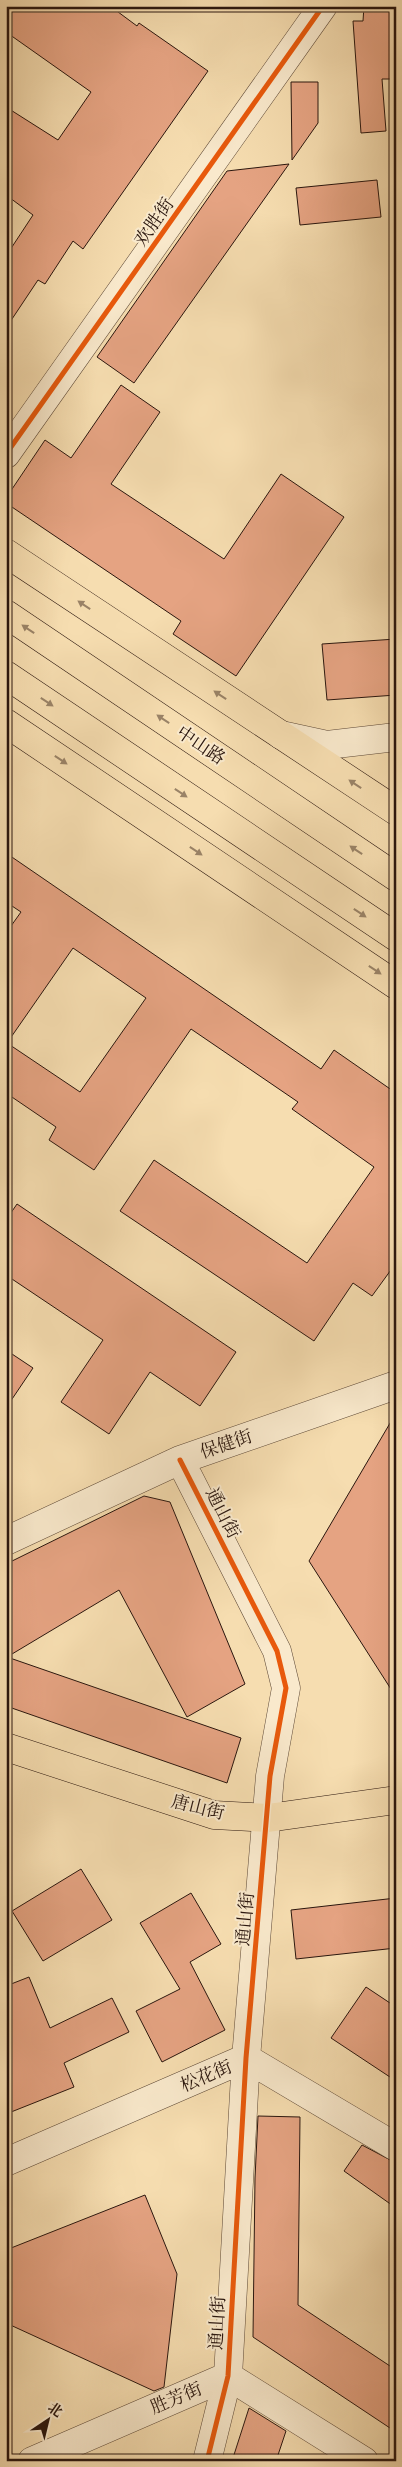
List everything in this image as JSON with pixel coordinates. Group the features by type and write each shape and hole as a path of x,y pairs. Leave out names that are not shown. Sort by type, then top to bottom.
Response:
{"main road":[{"path":"6,552 396,811"},
{"name":"中山路","path":"6,614 396,877"},
{"path":"6,675 396,937"},
{"path":"6,723 396,985"},
{"name":"唐山街","path":"6,1747 214,1815 268,1818 396,1800"}],"street":[{"name":"欢胜街","path":"6,454 323,6"},
{"path":"280,735 327,745 396,737"},
{"name":"保健街","path":"6,1541 180,1460 395,1384"},
{"name":"通山街","path":"180,1460 277,1651 286,1688 270,1776 268,1818 246,2058 228,2376 206,2461"},
{"name":"松花街","path":"6,2162 246,2058 396,2147"},
{"path":"228,2376 364,2461"},
{"name":"胜芳街","path":"32,2461 228,2376"}],"building":[{"path":"6,6 110,6 137,26 139,23 208,71 83,249 73,241 45,284 38,280 6,328 6,256 33,215 6,195 6,107 58,140 91,92 6,32"},
{"path":"364,6 396,6 396,79 382,79 386,131 361,133 353,21 363,21"},
{"path":"291,82 318,82 318,123 292,160"},
{"path":"289,164 134,383 97,357 227,171"},
{"path":"377,180 381,217 300,225 296,188"},
{"path":"121,385 160,412 111,484 224,559 281,474 344,517 236,676 173,634 181,621 6,503 6,498 45,440 71,458"},
{"path":"396,639 396,695 327,700 322,644"},
{"path":"6,853 321,1069 334,1050 396,1093 396,1263 372,1296 353,1283 314,1341 120,1211 154,1160 307,1263 374,1167 292,1109 298,1102 191,1029 94,1170 49,1140 56,1127 6,1093 6,933 21,912 6,902","holes":["73,948 146,998 80,1092 7,1043"]},
{"path":"17,1204 236,1352 200,1406 150,1372 109,1434 61,1402 103,1340 6,1275 6,1220"},
{"path":"6,1350 33,1368 6,1408"},
{"path":"396,1413 396,1697 309,1561"},
{"path":"144,1496 170,1502 245,1684 187,1717 119,1590 7,1657 241,1738 227,1783 6,1706 6,1564"},
{"path":"81,1869 112,1920 43,1961 12,1911"},
{"path":"191,1893 221,1944 190,1962 225,2030 162,2062 136,2011 180,1989 140,1923"},
{"path":"396,1898 396,1948 296,1959 291,1910"},
{"path":"29,1977 50,2028 112,1998 129,2032 64,2063 74,2087 6,2114 6,1986"},
{"path":"366,1987 396,2007 396,2081 331,2038"},
{"path":"258,2116 300,2117 298,2305 396,2370 396,2432 253,2337 255,2178"},
{"path":"362,2145 396,2163 396,2208 344,2171"},
{"path":"145,2195 177,2274 164,2387 154,2391 6,2323 6,2250"},
{"path":"249,2408 286,2431 276,2461 232,2461"}],"cycle path":[{"path":"6,454 323,6"},
{"path":"180,1460 277,1651 286,1688 270,1776 246,2058 228,2376 207,2461"}]}
